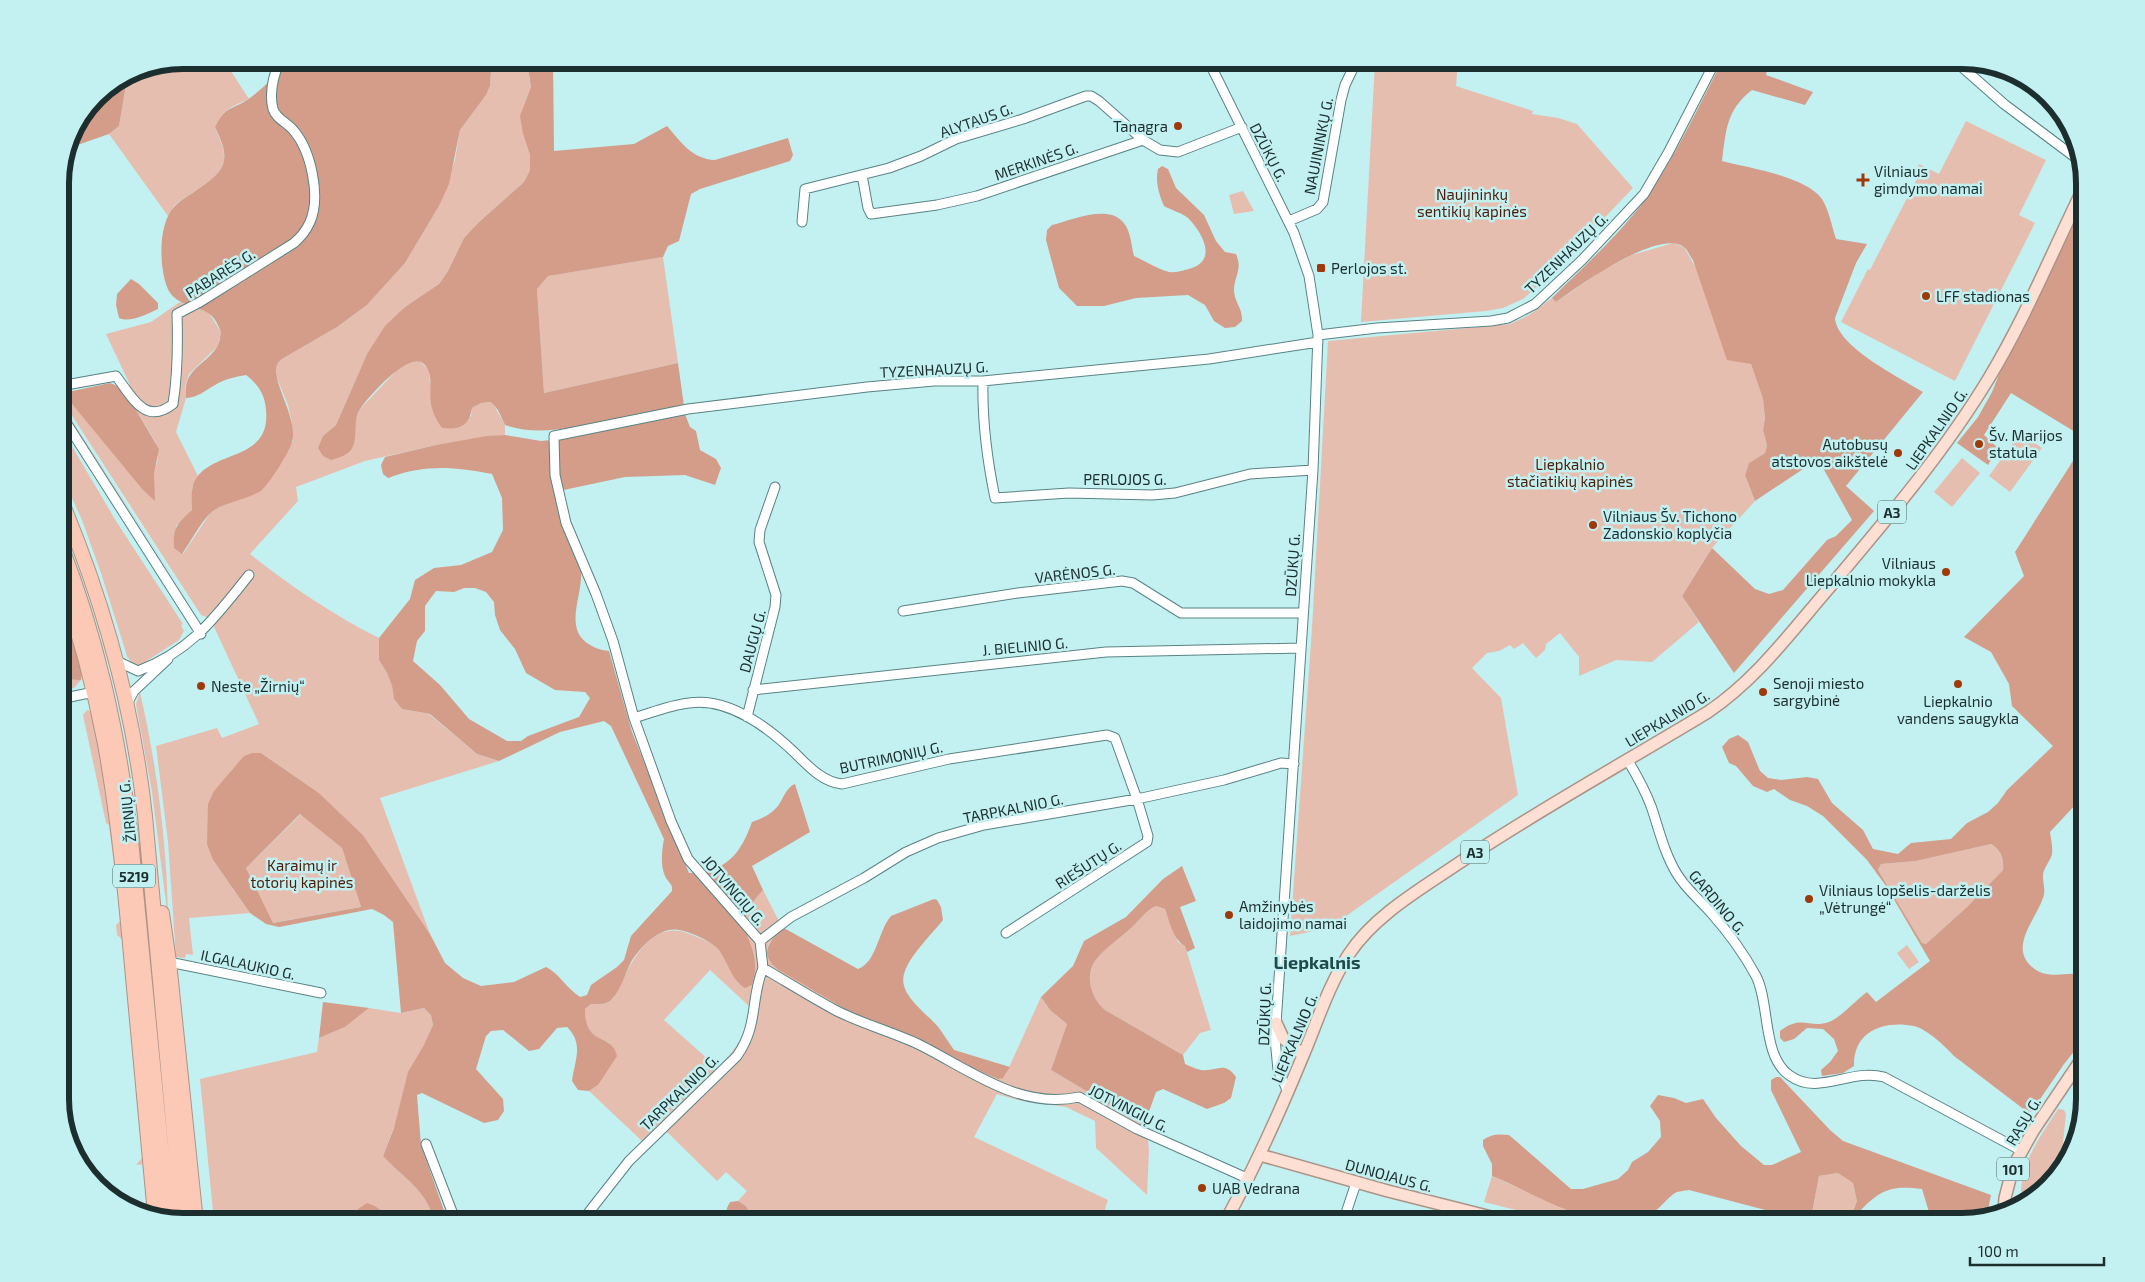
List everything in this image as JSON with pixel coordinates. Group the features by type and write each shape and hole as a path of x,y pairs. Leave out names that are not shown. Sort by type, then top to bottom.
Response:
{"highway":[{"name":"ŽIRNIŲ G.","path":"69,521 97,593 117,661 137,758 146,829 181,1213"},
{"name":"ŽIRNIŲ G.","path":"69,567 82,601 101,664 122,769 130,830 167,1212"},
{"name":"5219","path":"69,604 94,692 116,814 155,1209"},
{"name":"5219","path":"146,829 158,883 169,962 195,1213"}],"main road":[{"name":"LIEPKALNIO G.","path":"1230,1213 1260,1155 1334,983 1348,956 1373,927 1397,906 1489,843 1708,712 1730,697 1747,682 1928,468 1964,417 1990,377 2076,209"},
{"path":"1276,1023 1283,1038 1303,1055"},
{"name":"RASŲ G.","path":"2004,1205 2013,1167 2052,1102 2076,1067"},
{"name":"DUNOJAUS G.","path":"1260,1155 1356,1183 1474,1213"}],"street":[{"name":"PABARĖS G.","path":"69,384 116,376 141,408 151,412 164,411 173,404 176,382 178,363 177,314 224,288 294,243 303,234 311,221 315,201 314,184 303,145 294,131 275,114 272,106 272,85 277,69"},
{"name":"DZŪKŲ G.","path":"1213,69 1289,221 1309,276 1318,338 1313,470 1276,1023 1276,1062 1288,1092"},
{"name":"NAUJININKŲ G.","path":"1289,221 1311,212 1324,202 1341,100 1345,85 1353,69"},
{"name":"TYZENHAUZŲ G.","path":"554,436 688,410 867,387 934,381 983,380 1209,359 1377,328 1491,321 1508,318 1535,304 1582,260 1644,194 1668,153 1711,69"},
{"path":"1964,69 2004,104 2072,155"},
{"name":"ALYTAUS G.","path":"802,222 805,189 889,168 921,156 956,139 1023,119 1086,96 1091,96 1099,101 1143,140"},
{"path":"1143,140 1160,150 1178,152 1242,127"},
{"name":"MERKINĖS G.","path":"862,175 868,208 871,214 937,205 977,196 1143,140"},
{"name":"PERLOJOS G.","path":"983,380 984,430 995,498 1069,493 1152,495 1175,492 1250,474 1313,470"},
{"path":"69,428 201,634"},
{"name":"JOTVINGIŲ G.","path":"554,436 555,475 561,508 613,641 634,718 671,821 688,859 760,941 763,968 836,1011 920,1045 996,1086 1036,1099 1066,1100 1079,1097 1137,1129 1248,1179"},
{"name":"DAUGŲ G.","path":"747,717 775,607 776,595 759,542 760,530 775,487"},
{"path":"127,704 134,691 172,655 201,634 249,576"},
{"name":"VARĖNOS G.","path":"903,611 1018,593 1122,581 1133,583 1181,613 1303,613"},
{"name":"J. BIELINIO G.","path":"753,690 1106,652 1300,648"},
{"path":"117,661 138,671 172,655"},
{"path":"69,697 94,692"},
{"name":"BUTRIMONIŲ G.","path":"634,718 689,702 706,702 725,708 747,717 777,738 827,780 842,784 949,759 1107,735 1115,738 1137,799"},
{"name":"GARDINO G.","path":"1627,759 1650,804 1668,858 1675,872 1683,885 1726,930 1756,976 1762,991 1772,1048 1778,1063 1787,1074 1799,1081 1812,1084 1830,1082 1855,1075 1871,1074 1884,1077 2022,1151"},
{"name":"TARPKALNIO G.","path":"760,941 791,918 864,878 906,852 938,838 984,826 1137,799 1224,780 1281,763 1294,764"},
{"name":"RIEŠUTŲ G.","path":"1006,933 1144,844 1148,836 1137,799"},
{"name":"ILGALAUKIO G.","path":"169,962 321,993"},
{"name":"TARPKALNIO G.","path":"588,1213 629,1161 737,1056 747,1042 756,1005 756,985 763,968"},
{"path":"426,1144 453,1213"},
{"path":"1347,1213 1356,1183"}],"green space":[{"path":"176,69 230,69 249,99 225,112 215,127 224,152 223,164 219,171 205,184 174,206 168,216 109,134 119,126 126,85 139,77 161,71"},
{"path":"490,69 527,69 531,88 526,100 523,134 530,155 530,170 524,182 464,238 448,271 439,284 405,307 367,354 336,425 323,436 354,440 355,422 360,409 397,370 409,363 419,361 429,369 430,383 471,417 472,408 481,403 492,402 505,425 505,435 436,445 365,461 296,487 298,501 250,554 313,599 379,638 379,660 392,686 394,699 402,709 429,714 477,754 499,761 380,798 430,934 363,835 319,793 261,753 213,860 250,913 189,918 193,955 186,954 185,958 176,957 168,842 156,746 217,728 222,738 259,724 210,618 201,615 69,411 69,400 154,500 154,474 158,458 156,443 123,388 130,385 106,334 151,322 180,302 209,313 221,332 218,346 189,374 185,388 186,398 176,432 198,476 192,488 192,510 176,526 183,554 211,512 263,489 293,441 288,405 276,376 276,365 282,359 337,327 367,305 405,263 439,206 455,160 460,130 486,95 490,86"},
{"name":"Naujininkų sentikių kapinės","path":"1375,69 1457,69 1456,86 1533,111 1532,114 1558,118 1577,124 1633,188 1546,279 1523,299 1503,308 1486,311 1361,322"},
{"name":"LFF stadionas","path":"1966,121 2046,160 2019,215 2035,223 1955,381 1841,322 1920,173 1916,170 1919,164 1939,174"},
{"path":"1243,191 1254,211 1234,214 1229,195"},
{"name":"Liepkalnio stačiatikių kapinės","path":"1673,243 1684,247 1751,364 1763,399 1765,418 1763,430 1767,444 1765,453 1749,463 1745,475 1755,501 1712,548 1682,596 1699,622 1652,662 1616,660 1579,676 1579,657 1560,633 1546,644 1545,650 1536,658 1523,643 1514,649 1510,645 1499,651 1487,653 1472,668 1501,698 1518,795 1329,928 1290,936 1312,628 1328,341 1510,324 1529,315 1552,298 1556,302 1603,270 1632,255"},
{"path":"663,257 678,363 544,393 537,289 547,276"},
{"path":"69,416 194,610 69,418"},
{"path":"2020,433 2042,448 2010,492 1989,476"},
{"path":"69,441 116,521 183,624 181,625 184,631 179,640 139,666 133,665 127,656 82,520 69,492"},
{"path":"1962,458 1980,473 1952,507 1934,492"},
{"path":"69,679 81,680 74,688 69,689"},
{"path":"140,692 160,805 166,862 168,919 152,792 136,704"},
{"path":"87,710 92,712 111,824 130,994 145,1164 136,1165 144,1156 123,940 117,935 116,925 121,920 109,825 106,823 83,715"},
{"name":"Karaimų ir totorių kapinės","path":"301,814 342,848 361,907 272,923 246,868"},
{"path":"1991,844 2001,855 2003,870 1967,907 1926,944 1922,943 1878,870 1881,864 1916,861"},
{"path":"763,890 782,927 769,943 767,950 846,1009 930,1046 958,1063 998,1079 1006,1074 1041,997 1050,1010 1067,1024 1051,1070 1147,1127 1149,1151 1147,1195 1096,1148 1095,1121 1066,1107 1022,1101 997,1094 974,1137 1108,1200 1104,1213 750,1213 746,1206 738,1201 747,1191 726,1172 717,1181 659,1124 642,1141 589,1091 598,1085 610,1043 598,1038 588,1028 585,1009 591,1004 610,1001 641,949 657,935 667,931 690,934 714,946 723,956 739,984 748,938 744,929 745,914 751,903","holes":["710,970 750,1007 740,1040 718,1068 664,1020"]},
{"path":"1156,906 1165,909 1178,942 1185,946 1211,1030 1200,1033 1183,1055 1105,1010 1096,1000 1091,987 1090,974 1095,961 1145,913"},
{"path":"1907,945 1919,962 1909,969 1897,953"},
{"path":"369,1008 401,1013 424,1008 431,1015 433,1025 383,1156 420,1193 431,1213 386,1213 375,1206 358,1209 357,1213 213,1213 200,1079 317,1052 319,1038 345,1027"},
{"path":"2058,1109 2064,1110 2066,1114 2063,1152 2043,1180 2024,1194 2021,1191 2025,1169 2040,1138"},
{"path":"1838,1173 1853,1183 1857,1201 1852,1213 1812,1213 1819,1176"},
{"path":"1492,1176 1576,1213 1528,1213 1484,1202"}],"shaded area":[{"path":"282,69 490,69 491,71 490,86 486,95 460,130 449,184 439,206 405,263 367,305 337,327 282,359 277,364 277,380 292,422 293,433 292,442 274,475 262,490 225,505 209,514 182,554 174,548 174,535 179,523 192,510 193,485 197,477 206,468 252,446 260,438 265,426 266,410 260,390 246,375 218,383 198,395 186,398 186,388 191,374 217,347 221,332 216,321 210,315 203,310 179,301 170,293 162,268 163,233 169,213 175,206 204,185 222,167 224,151 215,127 222,115 256,94"},
{"path":"527,69 553,69 554,151 634,144 667,126 682,144 693,153 700,157 715,160 788,138 793,155 790,161 700,189 691,194 679,241 668,246 663,257 548,276 537,289 544,393 678,363 684,406 570,428 543,431 518,429 505,425 498,410 491,402 481,403 472,408 469,419 463,426 442,428 432,408 429,372 424,364 417,361 409,363 389,377 360,409 356,419 355,441 351,450 339,458 331,460 323,456 318,448 323,436 336,425 367,354 385,326 405,307 439,284 448,271 464,238 524,182 530,170 530,155 523,134 520,116 531,87"},
{"path":"1718,69 1767,69 1766,75 1813,92 1805,105 1752,90 1743,98 1732,113 1726,131 1722,161 1776,174 1803,184 1822,199 1836,239 1867,244 1856,263 1835,318 1838,329 1857,350 1885,370 1923,392 1846,486 1874,511 1734,673 1682,596 1712,548 1755,589 1769,594 1783,590 1827,540 1836,536 1852,520 1818,459 1755,501 1745,475 1749,463 1765,453 1767,445 1763,430 1765,418 1763,399 1751,364 1727,360 1693,260 1684,247 1672,243 1656,245 1618,262 1581,284 1556,302 1552,298 1612,239 1634,214 1655,185 1676,150"},
{"path":"126,85 119,126 109,134 75,146 84,126 97,108 114,92"},
{"path":"1162,166 1168,169 1176,188 1204,215 1216,241 1225,252 1236,254 1239,264 1234,290 1242,321 1235,327 1225,328 1214,321 1205,305 1188,295 1136,298 1104,306 1077,306 1059,288 1046,240 1047,230 1052,225 1089,215 1108,214 1123,222 1128,230 1134,256 1160,269 1175,272 1200,264 1206,252 1198,230 1188,218 1164,206 1162,201 1157,179 1158,169"},
{"path":"2074,222 2076,229 2076,433 2011,393 1984,435 1998,448 1988,465 1957,443 1978,417 1992,392 2002,367"},
{"path":"131,279 139,284 158,303 158,309 138,317 119,318 116,305 117,294"},
{"path":"110,383 123,388 159,449 154,474 155,501 143,490 69,400 69,392"},
{"path":"685,414 690,427 696,431 700,450 716,459 721,468 715,485 685,475 625,477 554,492 581,572 576,610 577,628 580,636 587,643 609,651 632,732 689,873 713,869 730,860 742,844 752,822 774,810 789,788 795,784 810,832 752,866 763,890 751,905 746,917 745,927 754,957 755,970 752,985 745,988 736,980 721,953 709,942 684,931 665,931 645,944 635,956 618,991 610,1001 591,1004 585,1009 589,1029 614,1048 617,1056 598,1085 589,1091 578,1090 572,1081 577,1046 572,1033 567,1027 557,1028 539,1049 529,1051 503,1030 491,1031 486,1036 476,1069 503,1099 504,1111 498,1120 484,1123 422,1093 417,1095 421,1145 445,1213 431,1213 420,1193 383,1156 394,1128 408,1072 433,1025 431,1015 424,1008 401,1013 393,922 372,909 279,927 266,924 250,913 213,860 207,844 208,804 214,791 244,756 252,753 261,753 319,793 363,835 430,934 445,963 463,978 481,986 514,982 546,967 580,997 587,995 591,985 624,960 631,936 672,891 672,888 662,867 664,839 611,726 604,721 560,732 499,761 477,754 430,714 402,709 394,699 387,673 379,660 379,638 410,599 415,580 434,568 461,565 492,552 503,530 502,498 492,474 440,468 415,470 388,478 383,474 381,465 385,457 487,436 505,435 541,441 560,439","holes":["464,588 475,588 486,592 494,602 495,615 500,630 515,649 526,673 555,690 585,692 590,698 579,717 528,736 521,741 507,741 469,719 440,685 413,661 417,641 425,631 425,606 436,591 454,592","300,814 342,848 361,907 273,923 246,868"]},
{"path":"2076,456 2076,804 2050,832 2052,852 2043,873 2044,895 2025,935 2023,954 2027,962 2041,973 2053,975 2076,974 2076,1049 2030,1114 1954,1056 1930,1034 1914,1026 1892,1025 1872,1031 1859,1044 1855,1054 1854,1066 1843,1073 1822,1076 1821,1070 1838,1051 1834,1039 1823,1029 1807,1028 1794,1039 1784,1042 1780,1038 1780,1031 1794,1023 1822,1024 1829,1022 1843,1013 1867,992 1876,1002 1930,961 1886,886 1867,860 1823,816 1807,806 1790,800 1774,789 1767,792 1753,786 1736,766 1729,763 1722,747 1729,739 1738,735 1748,742 1760,771 1768,778 1781,780 1807,777 1818,779 1832,803 1863,830 1873,849 1898,854 1911,843 1951,839 1967,823 1988,812 1998,803 2007,790 2053,746 2012,706 2009,684 1991,652 1964,637 2024,576 2015,552","holes":["1991,844 2001,855 2003,870 1967,907 1926,944 1922,943 1878,870 1881,864 1916,861"]},
{"path":"69,625 78,651 81,672 81,680 69,679"},
{"path":"1182,866 1196,901 1180,907 1195,948 1187,952 1185,946 1174,934 1165,909 1156,906 1145,913 1095,961 1090,974 1091,987 1096,1000 1105,1010 1183,1055 1185,1064 1201,1070 1228,1069 1236,1077 1231,1098 1224,1103 1207,1109 1163,1089 1156,1092 1146,1120 1147,1127 1051,1070 1067,1024 1050,1010 1041,997 1073,966 1084,941 1126,917 1163,879"},
{"path":"934,899 937,900 941,907 943,920 915,953 907,967 903,982 905,989 915,1003 939,1028 954,1050 1010,1067 1003,1078 998,1079 958,1063 930,1046 845,1009 779,970 767,954 770,943 782,927 858,969 869,960 891,916"},
{"path":"323,1002 369,1008 345,1027 319,1038"},
{"path":"1780,1077 1830,1130 1843,1141 1991,1195 1988,1210 1962,1213 1929,1213 1922,1189 1902,1188 1879,1194 1858,1213 1852,1213 1857,1201 1853,1183 1838,1173 1819,1176 1812,1213 1773,1213 1689,1190 1675,1193 1651,1213 1577,1213 1492,1176 1492,1164 1483,1146 1483,1140 1489,1137 1509,1135 1571,1189 1583,1189 1618,1179 1628,1170 1632,1162 1648,1152 1661,1137 1660,1121 1650,1106 1658,1095 1674,1098 1686,1103 1703,1099 1716,1118 1741,1146 1764,1165 1772,1165 1801,1152 1771,1090 1771,1080"},
{"path":"738,1201 746,1206 750,1213 726,1213 730,1202"},
{"path":"367,1203 386,1213 357,1213 358,1209"}],"place":[{"name":"Tanagra","path":"1178,126"},
{"name":"Vilniaus gimdymo namai","path":"1863,180"},
{"name":"Perlojos st.","path":"1321,268"},
{"name":"LFF stadionas","path":"1926,296"},
{"name":"Šv. Marijos statula","path":"1979,444"},
{"name":"Autobusų atstovos aikštelė","path":"1898,453"},
{"name":"Vilniaus Šv. Tichono Zadonskio koplyčia","path":"1593,525"},
{"name":"Vilniaus Liepkalnio mokykla","path":"1946,572"},
{"name":"Liepkalnio vandens saugykla","path":"1958,684"},
{"name":"Neste „Žirnių“","path":"201,686"},
{"name":"Senoji miesto sargybinė","path":"1763,692"},
{"name":"Vilniaus lopšelis-darželis „Vėtrungė“","path":"1809,899"},
{"name":"Amžinybės laidojimo namai","path":"1229,915"},
{"name":"UAB Vedrana","path":"1202,1188"}],"district":[{"name":"Liepkalnis","path":"1317,962"}]}
